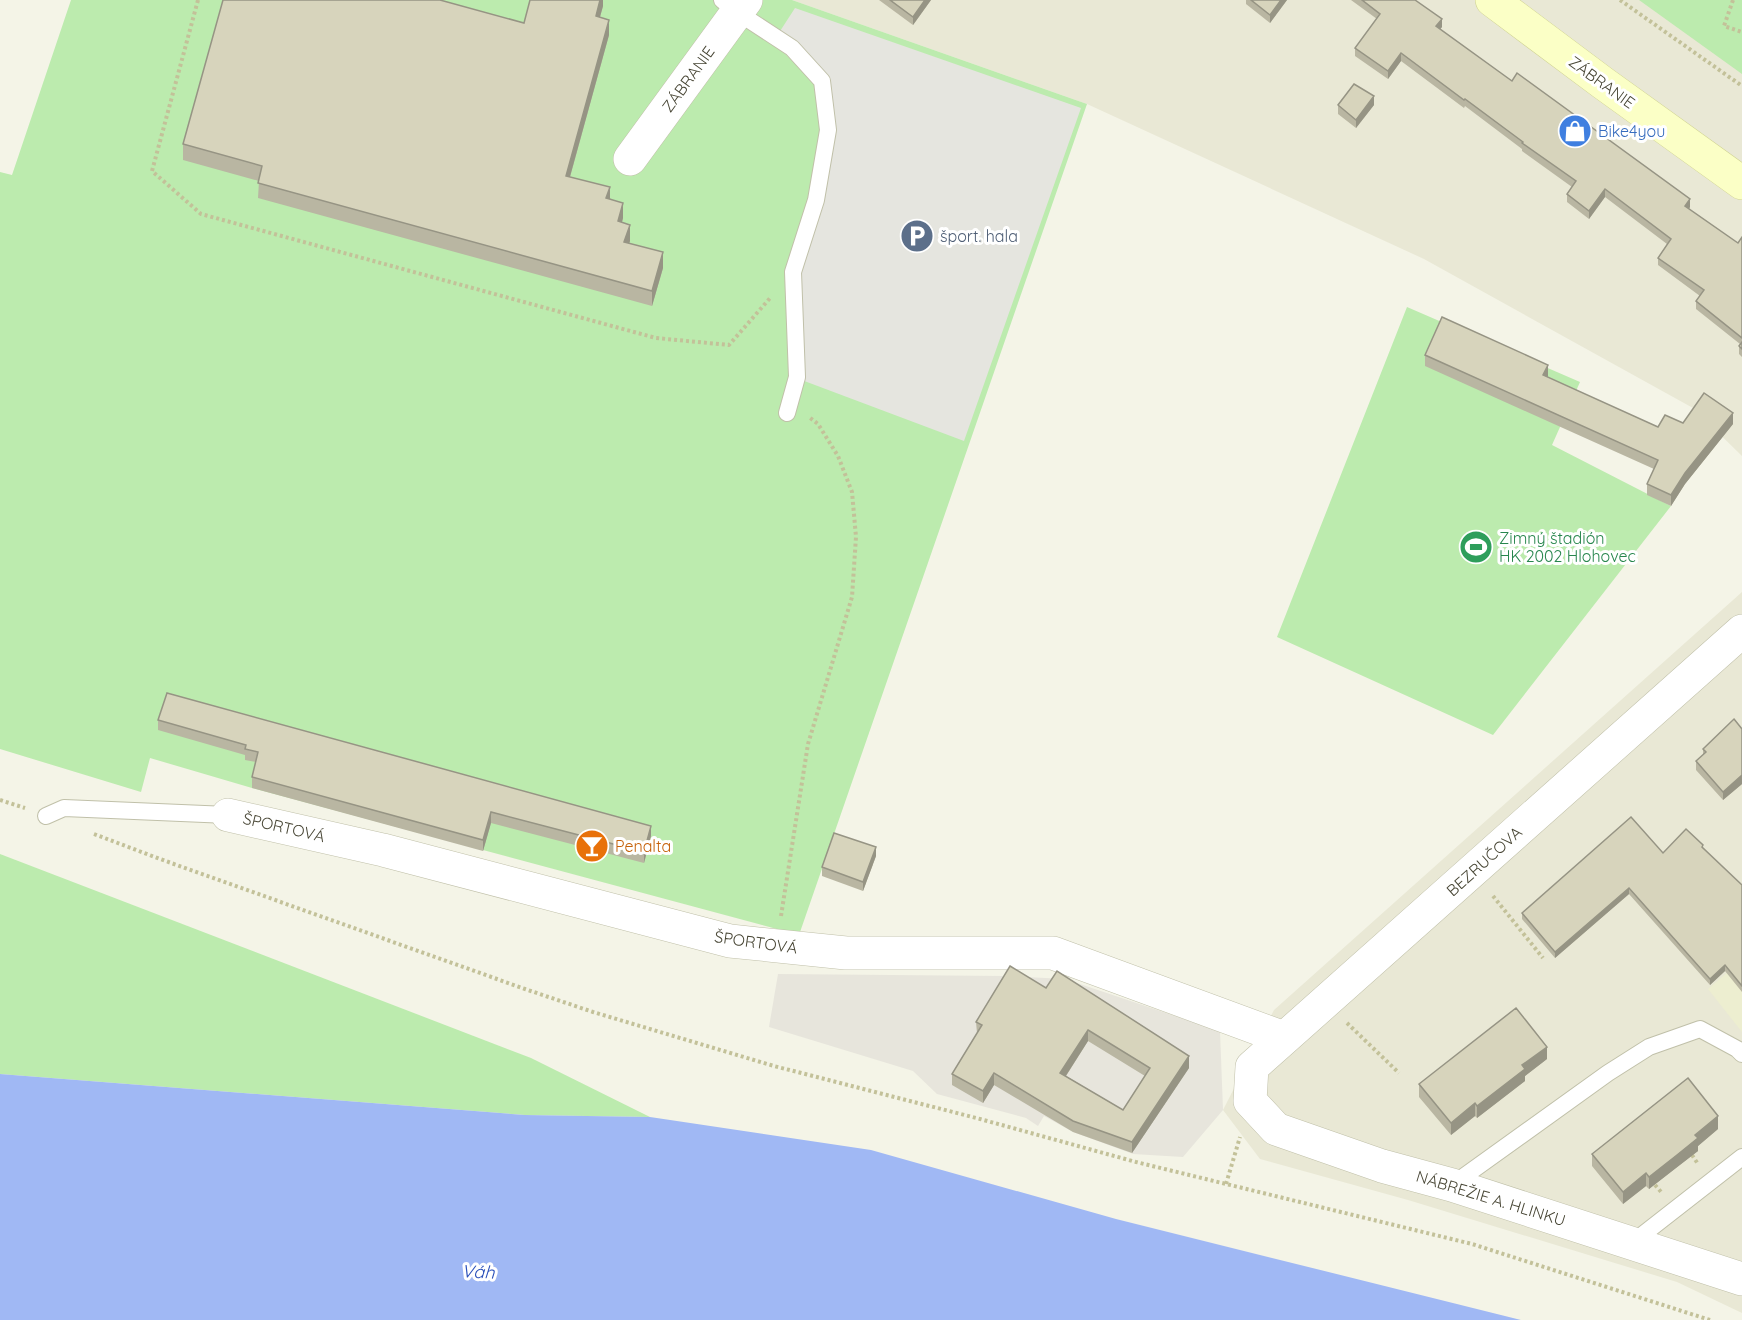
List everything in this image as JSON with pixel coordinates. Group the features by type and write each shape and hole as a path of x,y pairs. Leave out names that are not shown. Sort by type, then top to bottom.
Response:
{"main road":[{"name":"ZÁBRANIE","path":"1492,0 1742,183"}],"street":[{"name":"ZÁBRANIE","path":"630,159 735,4"},
{"name":"BEZRUČOVA","path":"1250,1101 1252,1067 1742,631"},
{"name":"ŠPORTOVÁ","path":"228,814 383,850 730,941 846,953 1053,953 1284,1038"},
{"name":"NÁBREŽIE A. HLINKU","path":"1250,1101 1276,1129 1382,1166 1452,1185 1742,1279"}],"lane":[{"path":"735,4 792,48 822,81 828,130 816,200 793,272 797,377 788,407"},
{"path":"46,816 64,808 228,814"},
{"path":"1452,1185 1648,1047 1700,1029 1742,1054"},
{"path":"1632,1243 1742,1157"}],"path":[{"path":"198,0 152,171 201,214 656,338 729,345 793,272"},
{"path":"1620,0 1742,87"},
{"path":"1733,0 1724,26 1742,32"},
{"path":"776,946 808,744 852,597 856,537 852,492 838,456 818,424 788,407"},
{"path":"0,800 593,1012 774,1066 1226,1184 1472,1244 1710,1320"},
{"path":"1492,895 1543,958"},
{"path":"1343,1020 1399,1073"},
{"path":"1226,1184 1250,1101"}],"shaded area":[{"path":"792,0 1742,0 1742,456 1693,408 1424,259 1087,104"},
{"name":"šport. hala","path":"795,8 1081,108 964,441 791,376 785,273 810,199 821,132 815,83 773,42"},
{"path":"1742,592 1742,1313 1677,1282 1408,1200 1260,1159 1223,1110 1274,1010"},
{"path":"1742,960 1742,1032 1708,989"},
{"path":"778,974 1004,976 1065,979 1220,1031 1223,1110 1183,1157 1133,1154 1073,1132 1044,1116 1038,1126 1026,1118 937,1094 913,1071 769,1027"}],"green space":[{"path":"71,0 792,0 1087,104 799,935 252,788 150,758 141,792 0,749 0,172 12,175"},
{"path":"1639,0 1742,0 1742,74"},
{"name":"Zimný štadión HK 2002 Hlohovec","path":"1407,307 1580,382 1552,445 1671,506 1493,735 1277,637"},
{"path":"0,854 531,1058 650,1117 525,1115 0,1074"}],"water":[{"name":"Váh","path":"0,1074 525,1115 650,1117 871,1150 1116,1219 1521,1320 0,1320"}],"building":[{"path":"223,0 440,0 524,23 530,0 600,0 596,16 609,20 566,176 610,187 606,198 623,203 618,221 630,225 624,242 663,252 652,291 258,183 262,166 183,144"},
{"path":"890,0 925,0 913,17"},
{"path":"1251,0 1281,0 1270,15"},
{"path":"1362,0 1415,0 1442,19 1436,26 1512,81 1517,73 1690,199 1685,206 1738,243 1742,237 1742,338 1696,301 1704,290 1658,258 1671,239 1605,189 1589,211 1567,194 1576,181 1401,53 1388,71 1355,48 1380,14"},
{"path":"1354,84 1374,96 1356,120 1338,105"},
{"path":"1442,317 1548,365 1543,375 1658,427 1665,415 1683,423 1704,393 1733,413 1685,473 1671,495 1647,484 1658,460 1425,355"},
{"path":"167,693 651,826 644,852 491,812 483,840 252,777 258,752 245,749 246,745 158,720"},
{"path":"1734,719 1742,729 1742,775 1723,792 1696,761 1706,752 1703,749"},
{"path":"1631,817 1663,853 1686,829 1742,885 1742,986 1725,965 1710,979 1629,888 1555,952 1522,913"},
{"path":"834,833 876,847 863,882 822,867"},
{"path":"1010,966 1046,988 1057,971 1189,1056 1132,1142 1073,1121 994,1073 983,1091 952,1074 982,1025 976,1022","holes":["1088,1030 1150,1068 1123,1110 1060,1073"]},
{"path":"1516,1008 1547,1047 1522,1065 1525,1069 1477,1106 1475,1103 1451,1123 1419,1084"},
{"path":"1688,1078 1718,1116 1695,1135 1698,1138 1677,1155 1649,1177 1646,1173 1623,1192 1592,1154"}],"place":[{"name":"Bike4you","path":"1575,131"},
{"name":"šport. hala","path":"917,236"},
{"name":"Zimný štadión HK 2002 Hlohovec","path":"1476,547"},
{"name":"Penalta","path":"592,846"}]}
